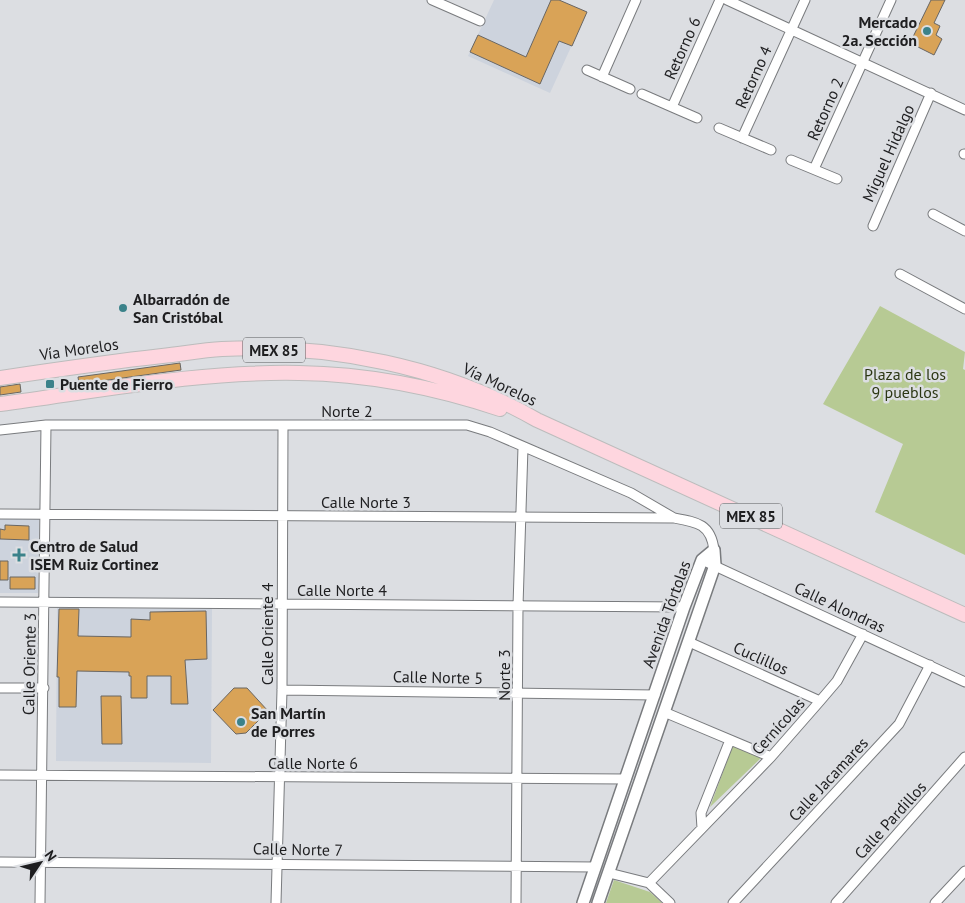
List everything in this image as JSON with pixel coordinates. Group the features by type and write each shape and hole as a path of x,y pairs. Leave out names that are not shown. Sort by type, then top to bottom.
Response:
{"main road":[{"name":"Vía Morelos","path":"0,378 222,349 304,351 371,359 433,374 506,402 537,420"},
{"name":"Vía Morelos","path":"0,404 222,376 299,373 366,378 462,396 537,420"},
{"name":"MEX 85","path":"537,420 965,615"}],"street":[{"path":"432,0 450,4 480,21"},
{"path":"602,77 636,0"},
{"name":"Retorno 6","path":"672,107 720,0"},
{"path":"727,0 965,110"},
{"name":"Retorno 4","path":"742,138 805,0"},
{"name":"Retorno 2","path":"814,169 891,0"},
{"path":"587,70 630,89"},
{"name":"Miguel Hidalgo","path":"873,226 931,93"},
{"path":"642,94 697,118"},
{"path":"719,128 771,150"},
{"path":"791,160 837,179"},
{"path":"933,214 965,231"},
{"path":"900,274 965,309"},
{"name":"Norte 2","path":"0,430 46,425 467,425 490,432 631,493 674,518"},
{"name":"Calle Oriente 3","path":"40,903 46,425"},
{"name":"Calle Oriente 4","path":"276,903 278,777 282,690 283,426"},
{"name":"Norte 3","path":"516,903 520,693 518,606 523,447"},
{"name":"Calle Norte 3","path":"0,514 674,518 700,524 710,533 714,550"},
{"name":"Avenida Tórtolas","path":"582,903 684,607 702,560 714,550"},
{"name":"Avenida Tórtolas","path":"598,903 715,565 714,550"},
{"name":"Calle Alondras","path":"702,560 965,682"},
{"name":"Calle Norte 4","path":"0,602 684,607"},
{"name":"Cernícolas","path":"650,883 771,757 820,701 837,681 864,634"},
{"name":"Cuclillos","path":"689,642 820,701"},
{"name":"Calle Jacamares","path":"733,903 899,724 930,665"},
{"path":"0,688 44,688"},
{"name":"Calle Norte 5","path":"282,690 654,695"},
{"path":"664,712 771,757"},
{"name":"Cernícolas","path":"702,828 701,813 730,740"},
{"name":"Calle Pardillos","path":"836,903 965,757"},
{"name":"Calle Norte 6","path":"0,775 42,777 626,779"},
{"name":"Calle Norte 7","path":"0,862 595,867"},
{"path":"935,903 965,871"},
{"path":"609,873 650,883 670,903"}],"shaded area":[{"path":"494,0 559,0 587,12 550,93 468,56"},
{"name":"Centro de Salud ISEM Ruiz Cortinez","path":"0,518 39,518 38,593 0,593"},
{"path":"57,608 212,609 211,763 56,761"}],"green space":[{"name":"Plaza de los 9 pueblos","path":"880,306 965,352 963,369 965,370 965,555 875,512 903,444 823,404"},
{"path":"733,745 762,757 710,807"},
{"path":"614,880 650,892 662,903 606,903"}],"building":[{"path":"551,0 559,0 587,12 572,46 559,41 540,84 470,52 478,35 526,57"},
{"name":"Mercado 2a. Sección","path":"931,0 945,0 934,23 940,26 936,35 942,39 934,55 910,43"},
{"path":"180,363 181,370 79,384 78,377"},
{"path":"20,384 21,392 0,395 0,387"},
{"path":"5,525 29,526 29,540 0,539 0,529 5,530"},
{"path":"0,561 8,561 8,580 0,580"},
{"path":"10,577 35,577 35,589 10,589"},
{"path":"59,609 79,609 78,636 131,637 131,619 150,620 150,612 206,611 207,659 185,660 188,704 171,704 171,676 147,676 147,698 131,698 131,676 129,676 129,672 77,671 76,707 59,707 59,677 57,677"},
{"name":"San Martín de Porres","path":"234,688 247,688 268,711 246,733 236,734 213,710"},
{"path":"101,696 121,696 122,744 102,744"}],"place":[{"name":"Mercado 2a. Sección","path":"927,31"},
{"name":"Albarradón de San Cristóbal","path":"123,308"},
{"name":"Puente de Fierro","path":"50,384"},
{"name":"Centro de Salud ISEM Ruiz Cortinez","path":"19,555"},
{"name":"San Martín de Porres","path":"241,722"}]}
